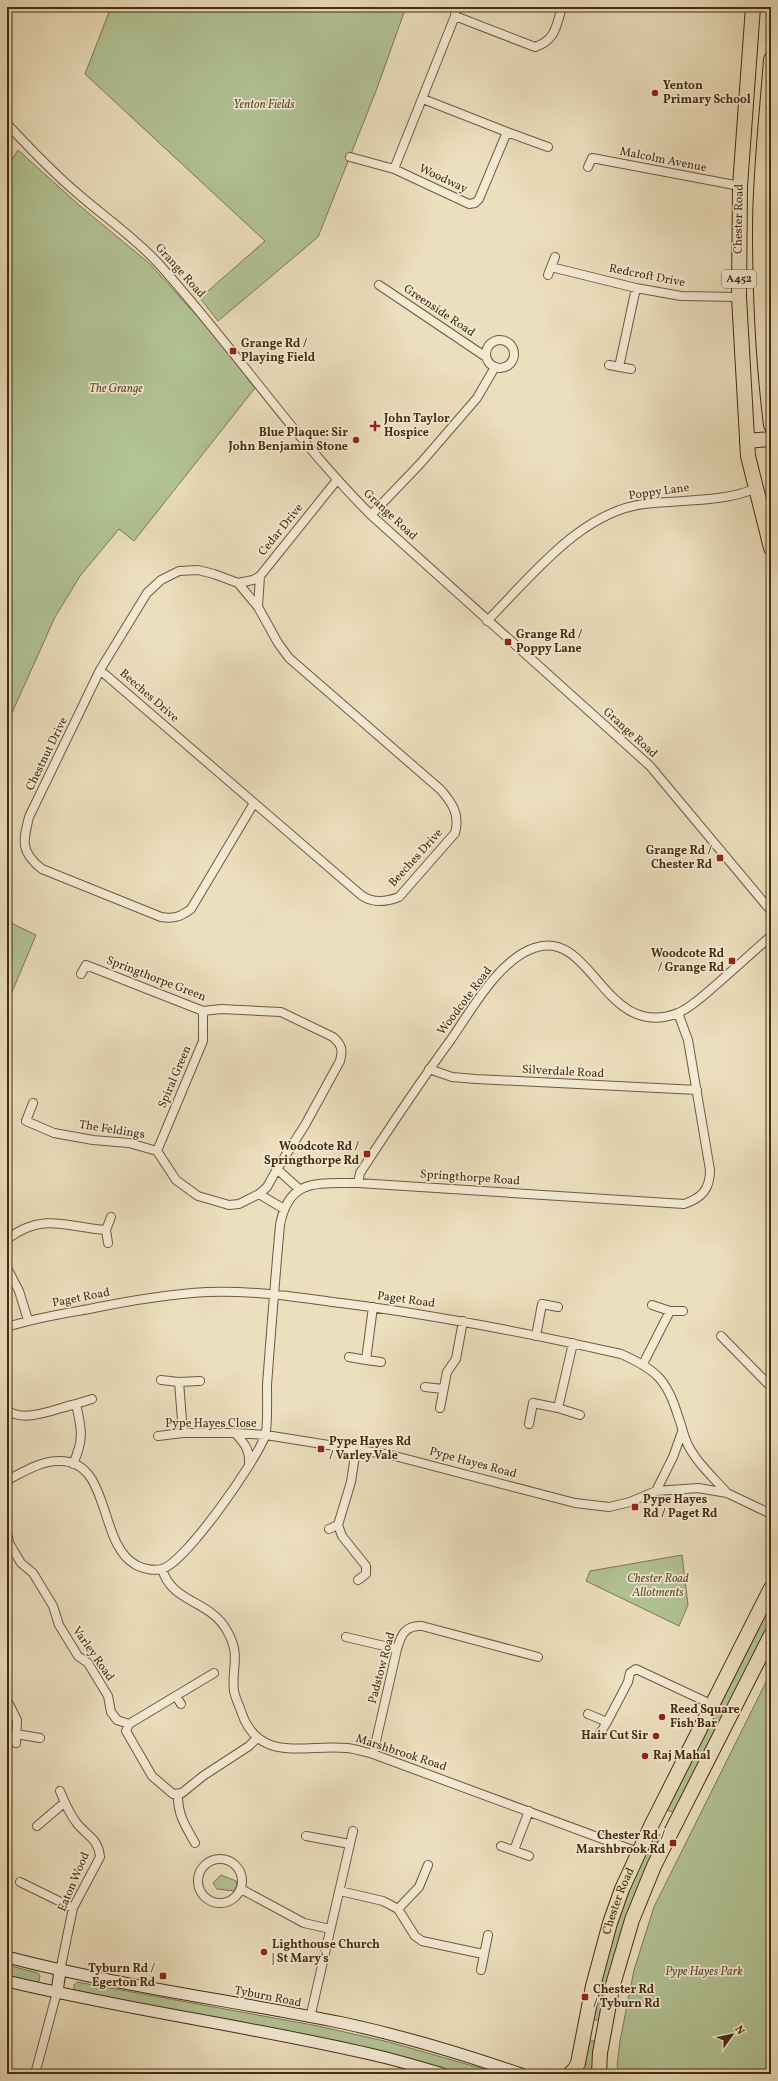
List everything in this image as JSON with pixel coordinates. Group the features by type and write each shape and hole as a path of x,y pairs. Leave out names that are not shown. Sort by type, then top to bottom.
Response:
{"highway":[{"name":"Chester Road","path":"753,7 740,186 739,297 748,456 755,488 770,541"},
{"name":"Chester Road","path":"771,59 763,159 760,228 766,299 771,425"},
{"path":"742,158 763,159"},
{"path":"747,442 771,439"},
{"name":"Chester Road","path":"570,2074 578,2063 592,1986 610,1923 622,1889 638,1852 771,1588"},
{"name":"Chester Road","path":"599,2074 600,2053 612,1988 632,1920 654,1866 771,1635"},
{"path":"570,2074 584,2074"}],"main road":[{"name":"Tyburn Road","path":"7,1957 60,1971 310,2018 344,2023 408,2040 521,2074"},
{"path":"56,1992 60,1971"},
{"path":"7,1981 56,1992 313,2041 371,2054 443,2074"}],"street":[{"path":"394,170 455,16 456,7"},
{"path":"455,16 535,47 546,44 553,36 562,7"},
{"path":"423,99 548,148"},
{"name":"Grange Road","path":"7,124 74,191 133,239 157,262 196,307 337,480 371,515 487,621 650,766 771,911"},
{"name":"Woodway","path":"350,157 394,170 469,204 475,203 479,200 507,132"},
{"name":"Malcolm Avenue","path":"588,167 592,158 740,186"},
{"path":"548,275 555,257"},
{"name":"Redcroft Drive","path":"551,267 636,288 681,296 739,297"},
{"name":"Greenside Road","path":"379,285 486,357 489,363 495,367"},
{"path":"619,367 636,288"},
{"path":"371,515 420,464 477,398 495,367 508,366 513,360 514,352 512,347 506,342 495,341 487,347 486,357"},
{"path":"609,365 631,369"},
{"name":"Cedar Drive","path":"260,576 337,480"},
{"name":"Poppy Lane","path":"487,621 572,536 621,509 643,504 737,495 755,488"},
{"name":"Chestnut Drive","path":"238,583 198,570 179,571 161,580 147,593 100,670 29,817 24,840 28,854 34,863 42,869 161,917 172,919 180,917 191,909 254,802"},
{"path":"238,583 253,580 260,576"},
{"name":"Beeches Drive","path":"258,607 260,576"},
{"name":"Beeches Drive","path":"100,670 367,900 378,902 388,901 399,897 455,833 458,822 453,803 441,790 289,658 266,624 258,607 238,583"},
{"name":"Woodcote Road","path":"358,1183 360,1172 429,1069 490,984 510,963 534,948 550,946 562,947 575,956 612,997 638,1016 658,1016 678,1013 706,994 771,936"},
{"name":"Springthorpe Green","path":"81,974 86,965 203,1011 221,1009 281,1012 333,1037 339,1042 343,1051 334,1074 267,1187 259,1194"},
{"name":"Spiral Green","path":"157,1151 203,1042 203,1011"},
{"name":"Springthorpe Road","path":"299,1189 320,1184 358,1183 684,1204 703,1194 710,1180 710,1170 688,1040 678,1013"},
{"name":"Silverdale Road","path":"429,1069 452,1077 476,1079 697,1090"},
{"name":"The Feldings","path":"33,1103 26,1121 54,1132 93,1140 129,1143 157,1151 176,1180 198,1196 229,1205 239,1204 259,1194"},
{"path":"7,1480 43,1464 56,1461 73,1464 83,1470 96,1486 112,1536 128,1559 136,1565 148,1569 162,1569 185,1553 213,1518 266,1436 273,1294 280,1225 284,1209 294,1193 299,1189 277,1169"},
{"path":"259,1194 284,1209"},
{"path":"108,1243 106,1230 111,1217"},
{"path":"7,1240 22,1229 38,1223 57,1222 106,1230"},
{"path":"7,1268 19,1291 28,1320"},
{"name":"Paget Road","path":"7,1327 28,1320 148,1297 208,1292 273,1294 463,1321 621,1354 643,1364 664,1381 671,1394 682,1432 696,1458 726,1492"},
{"path":"536,1336 542,1304 558,1307"},
{"path":"652,1305 670,1311 683,1311"},
{"path":"366,1360 373,1307"},
{"path":"643,1364 670,1311"},
{"path":"440,1408 447,1372 456,1359 463,1321"},
{"path":"721,1336 771,1387"},
{"path":"558,1408 573,1343"},
{"path":"349,1357 380,1362"},
{"path":"162,1380 200,1382"},
{"path":"179,1382 183,1433"},
{"path":"425,1387 443,1389"},
{"path":"7,1410 20,1415 30,1415 92,1399"},
{"path":"529,1424 533,1403 558,1408 580,1415"},
{"path":"73,1464 82,1442 82,1431 76,1404"},
{"path":"656,1491 673,1457 682,1432"},
{"name":"Pype Hayes Close","path":"158,1436 183,1433 235,1433 266,1436"},
{"path":"235,1433 246,1446 249,1454 249,1464"},
{"name":"Pype Hayes Road","path":"266,1436 405,1457 575,1503 599,1507 619,1506 656,1491 698,1488 726,1492 771,1514"},
{"path":"356,1449 351,1482 338,1525 342,1536 366,1566 366,1574 358,1580"},
{"path":"329,1529 338,1525"},
{"name":"Varley Road","path":"7,1532 8,1543 21,1563 33,1573 53,1606 59,1625 78,1656 88,1663 108,1696 111,1712 117,1720 129,1724"},
{"name":"Marshbrook Road","path":"162,1569 166,1581 173,1589 188,1600 208,1610 217,1617 226,1629 236,1654 234,1691 244,1722 257,1738 266,1744 280,1748 348,1748 373,1754 529,1810 638,1852"},
{"name":"Padstow Road","path":"373,1754 403,1632 412,1626 538,1657"},
{"path":"346,1637 398,1649"},
{"path":"599,1735 628,1682 630,1673 636,1669 713,1705"},
{"path":"214,1673 129,1724 126,1731 152,1776 173,1794 178,1794 249,1746 257,1738"},
{"path":"176,1696 181,1704"},
{"path":"7,1700 17,1720 16,1743"},
{"path":"588,1714 607,1722"},
{"path":"16,1734 40,1738"},
{"name":"Eaton Wood","path":"60,1791 64,1802 76,1823 94,1840 99,1847 100,1857 73,1908 60,1971"},
{"path":"178,1794 180,1818 195,1843"},
{"path":"37,1826 64,1802"},
{"path":"514,1850 529,1810"},
{"path":"310,2018 354,1831"},
{"path":"306,1836 350,1844"},
{"path":"501,1846 529,1856"},
{"path":"217,1858 227,1859 238,1867 242,1875 241,1889 234,1898 226,1902 218,1903 208,1900 200,1892 197,1883 199,1872 207,1862 217,1858"},
{"path":"398,1909 419,1887 428,1865"},
{"path":"20,1882 73,1908"},
{"path":"241,1889 304,1922 330,1929"},
{"path":"340,1891 383,1901 398,1909 414,1936 422,1941 483,1954"},
{"path":"481,1970 488,1935"},
{"path":"35,2074 56,1992"}],"green space":[{"name":"Yenton Fields","path":"111,7 406,7 376,91 318,237 218,321 200,298 265,241 85,74"},
{"name":"The Grange","path":"18,150 80,206 150,264 216,337 255,388 134,541 119,529 80,576 55,617 7,724 7,167"},
{"path":"7,921 36,935 7,1004"},
{"name":"Chester Road Allotments","path":"682,1555 688,1605 679,1626 586,1581 590,1571"},
{"path":"771,1601 771,1624 674,1813 665,1809"},
{"name":"Pype Hayes Park","path":"771,1672 771,2074 619,2074 617,2066 620,2041 634,1970 654,1907"},
{"path":"654,1832 662,1836 634,1897 620,1935 600,2021 592,2019 610,1939 628,1889"},
{"path":"221,1875 236,1881 237,1885 234,1891 217,1889 213,1883"},
{"path":"7,1965 38,1973 40,1976 39,1981 35,1984 7,1977"},
{"path":"77,1982 318,2026 389,2042 487,2070 489,2074 462,2074 431,2066 77,1992 74,1990 74,1985"},
{"path":"588,2041 597,2041 595,2071 581,2070"}],"place":[{"name":"Yenton Primary School","path":"655,93"},
{"name":"Grange Rd / Playing Field","path":"233,351"},
{"name":"John Taylor Hospice","path":"375,426"},
{"name":"Blue Plaque: Sir John Benjamin Stone","path":"356,440"},
{"name":"Grange Rd / Poppy Lane","path":"508,642"},
{"name":"Grange Rd / Chester Rd","path":"720,858"},
{"name":"Woodcote Rd / Grange Rd","path":"732,961"},
{"name":"Woodcote Rd / Springthorpe Rd","path":"367,1154"},
{"name":"Pype Hayes Rd / Varley Vale","path":"321,1449"},
{"name":"Pype Hayes Rd / Paget Rd","path":"635,1507"},
{"name":"Reed Square Fish Bar","path":"662,1717"},
{"name":"Hair Cut Sir","path":"656,1736"},
{"name":"Raj Mahal","path":"645,1756"},
{"name":"Chester Rd / Marshbrook Rd","path":"673,1843"},
{"name":"Lighthouse Church | St Mary's","path":"264,1952"},
{"name":"Tyburn Rd / Egerton Rd","path":"163,1976"},
{"name":"Chester Rd / Tyburn Rd","path":"585,1997"}]}
